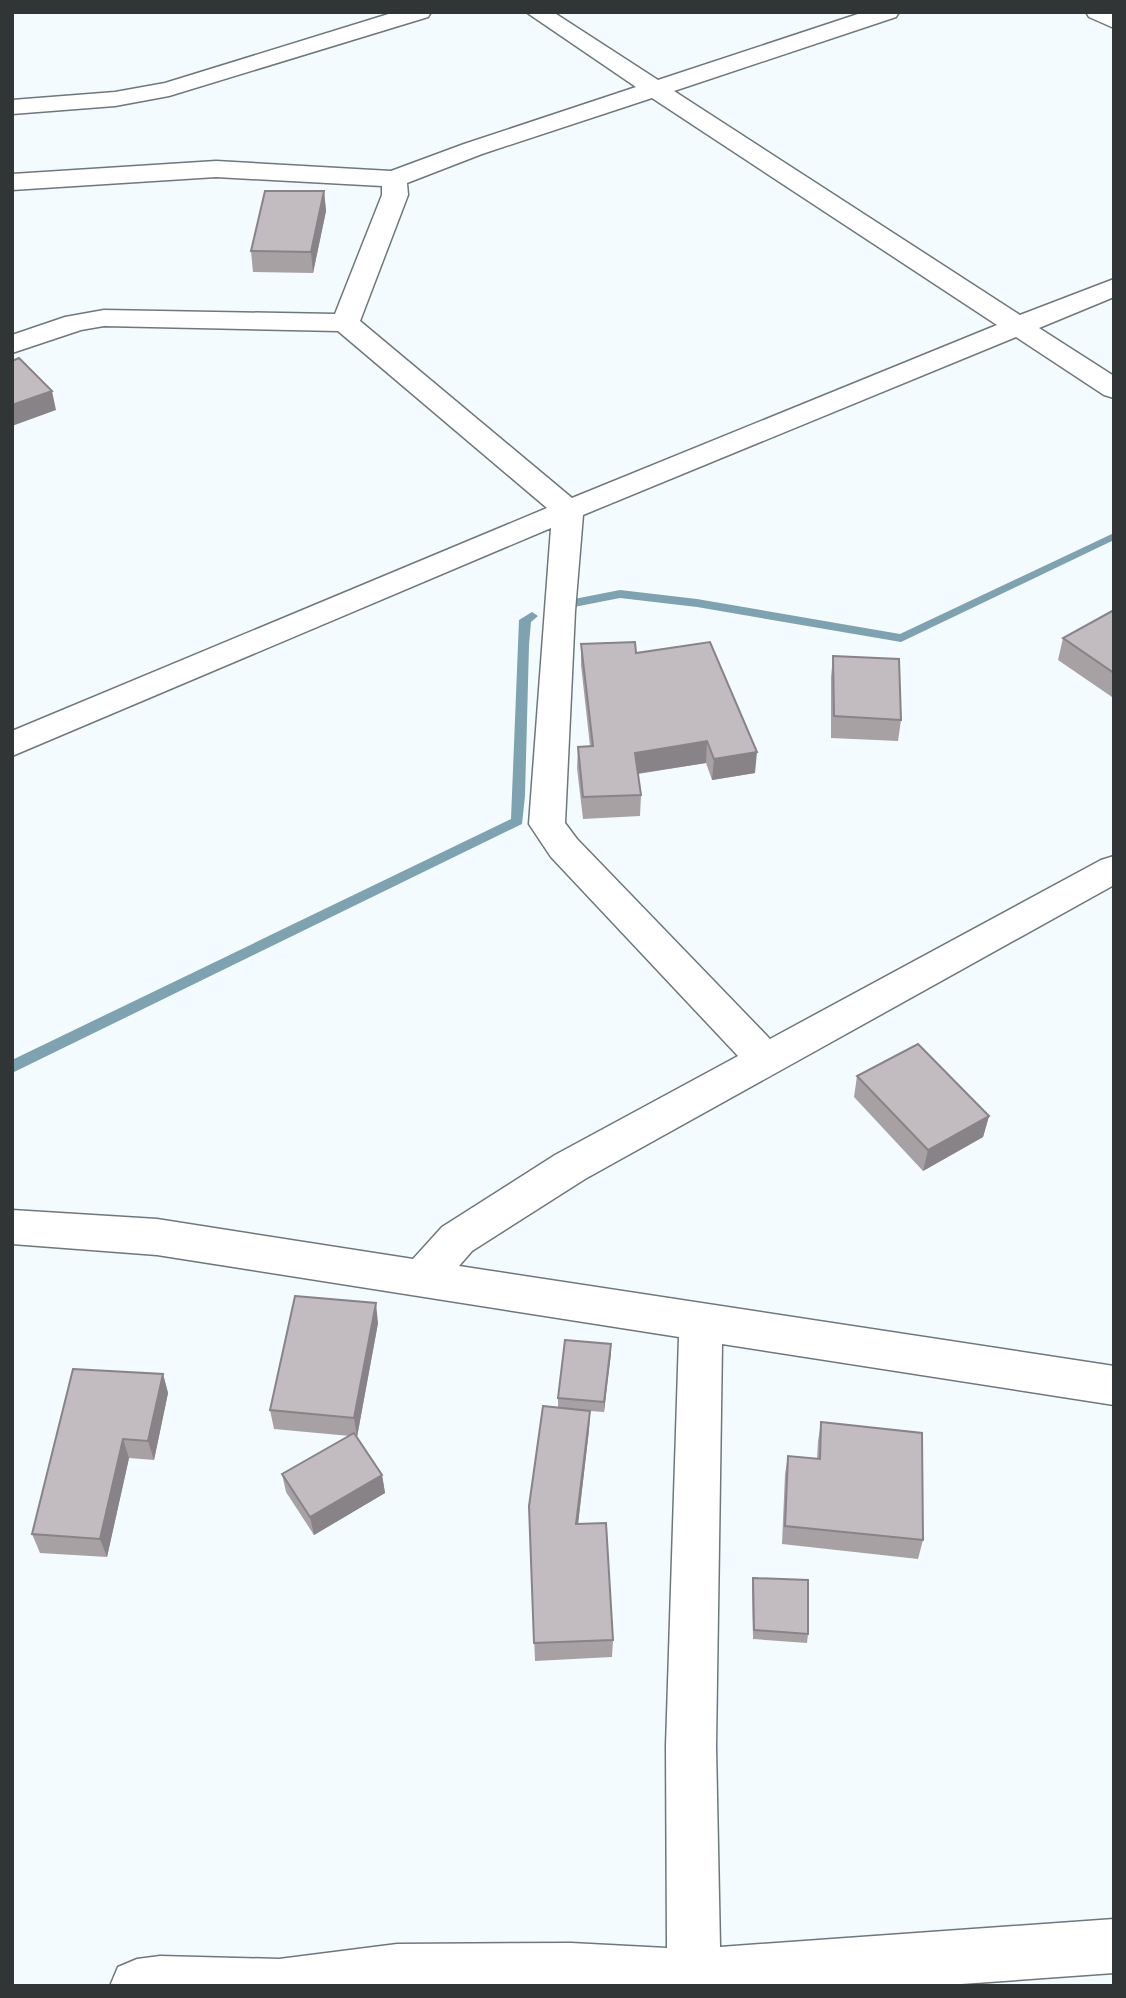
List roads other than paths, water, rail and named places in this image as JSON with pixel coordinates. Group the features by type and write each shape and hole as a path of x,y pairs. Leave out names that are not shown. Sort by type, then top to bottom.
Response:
{"street":[{"path":"12,107 115,99 169,89 420,12"},
{"path":"537,12 1114,389"},
{"path":"12,181 216,169 394,178 888,12"},
{"path":"1097,12 1114,21"},
{"path":"345,323 395,195 394,178"},
{"path":"12,744 568,510 1114,287"},
{"path":"12,345 75,323 104,318 345,323 568,510"},
{"path":"568,510 559,611 547,824 564,848 765,1059"},
{"path":"422,1279 457,1239 570,1167 1114,869"},
{"path":"12,1227 156,1237 1114,1387"},
{"path":"692,1981 691,1746 701,1322"},
{"path":"137,1986 160,1983 279,1986 397,1971 571,1970 692,1981 1114,1946"}],"waterway":[{"path":"569,604 620,594 697,603 901,638 1114,536"},
{"path":"12,1067 517,821 523,645 525,620 532,616"}]}
